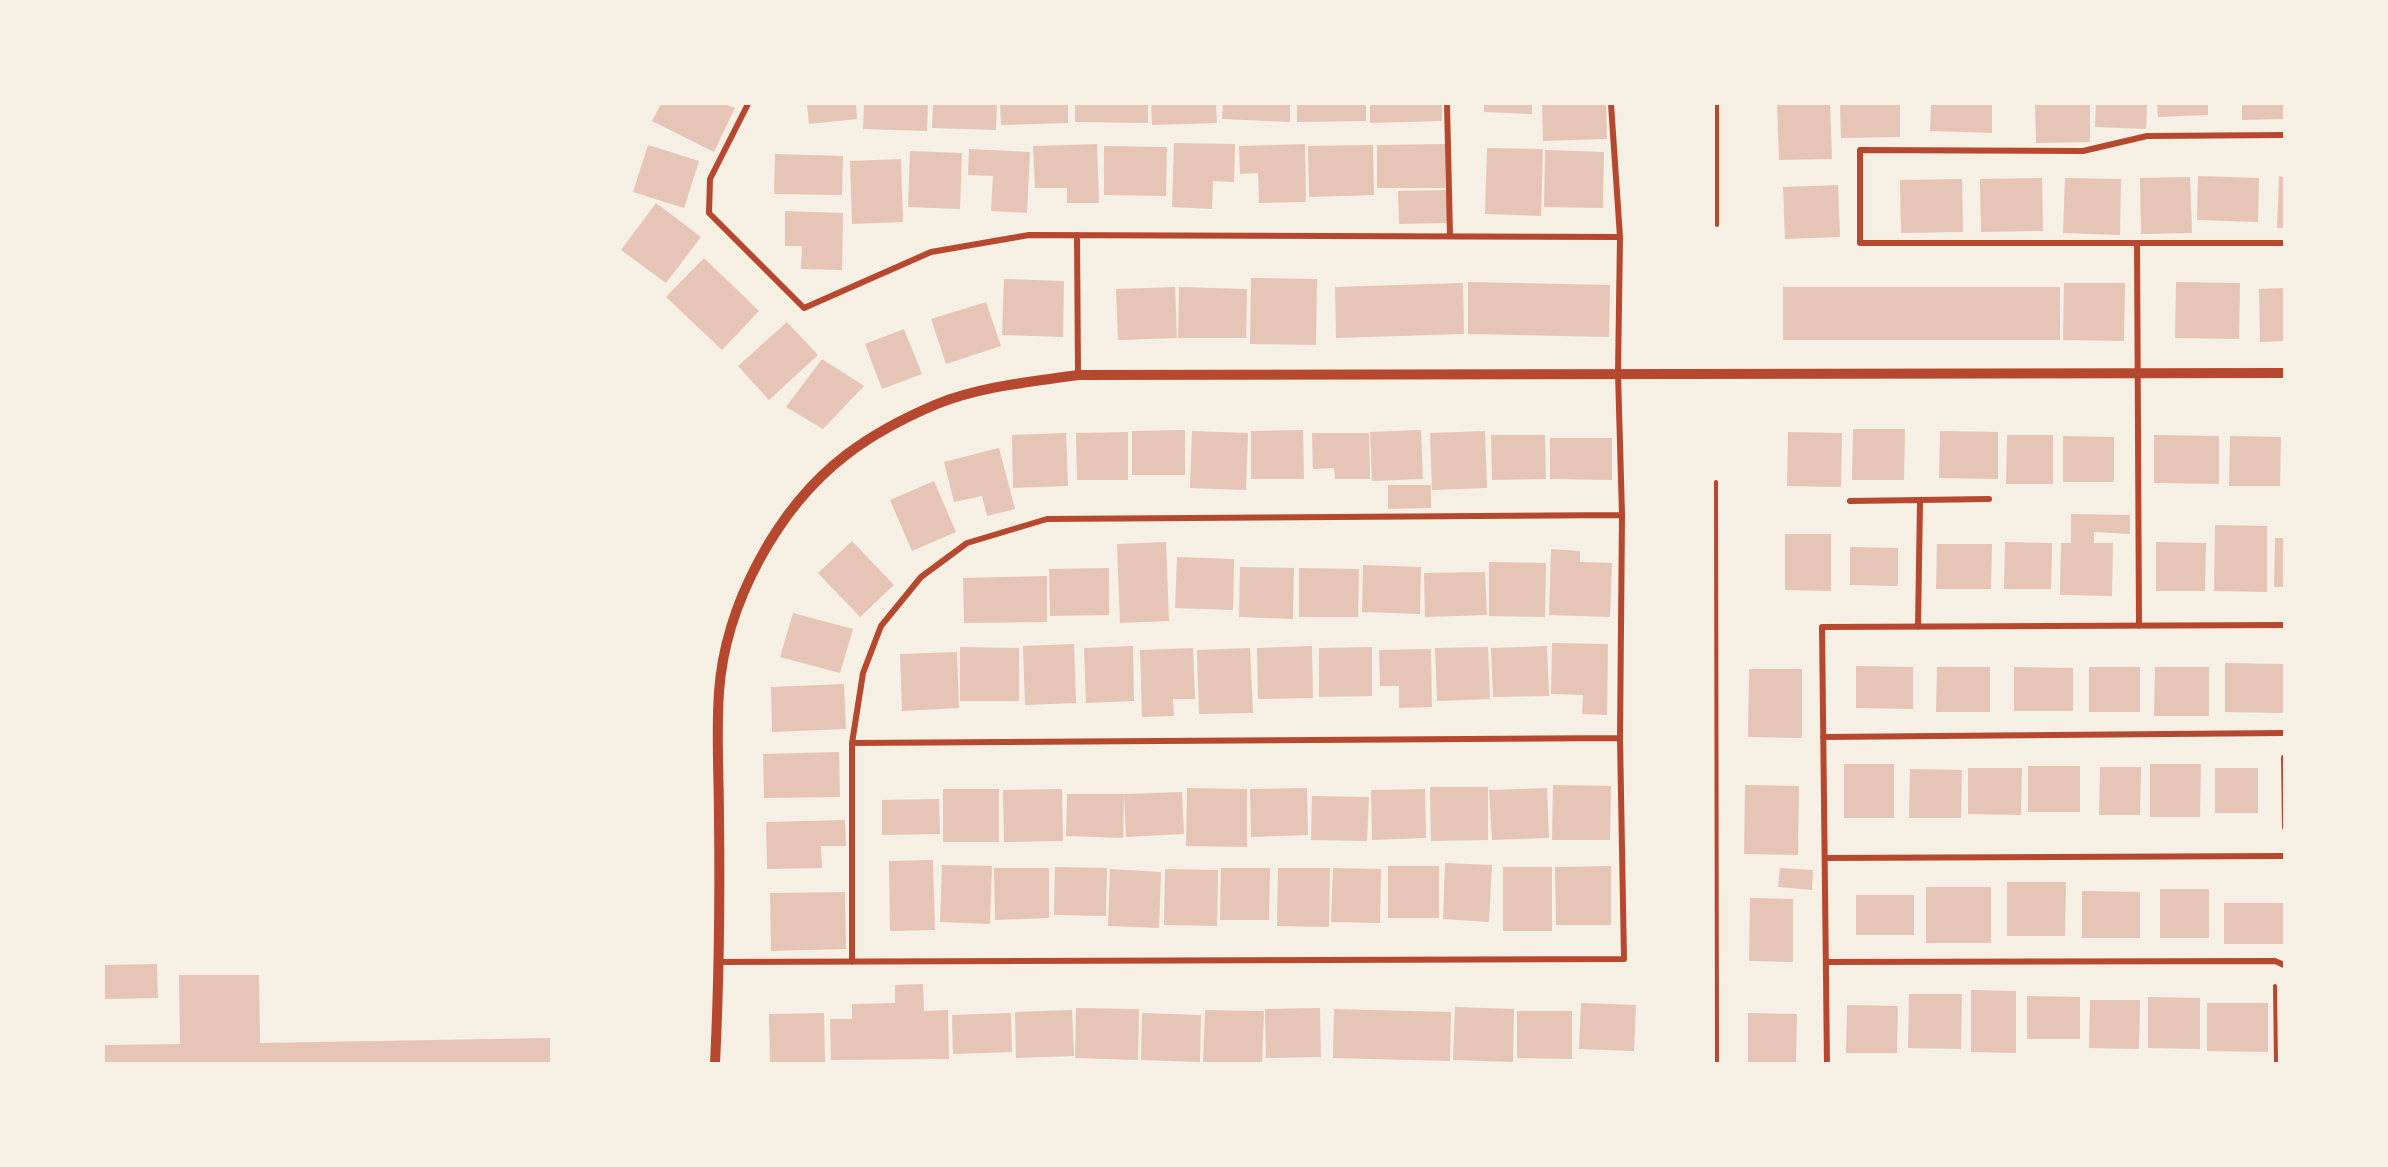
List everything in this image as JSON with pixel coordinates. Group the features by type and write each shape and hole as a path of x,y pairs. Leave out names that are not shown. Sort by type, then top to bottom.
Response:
{"street":[{"path":"748,104 711,179 709,213 804,308 931,252 1029,235 1620,237"},
{"path":"1448,104 1450,236"},
{"path":"720,962 1624,959 1620,738 1622,515 1618,373 1620,237 1611,104"},
{"path":"2284,135 2147,136 2083,151 1860,150 1860,243 2284,243"},
{"path":"1077,235 1078,375"},
{"path":"2137,243 2139,626"},
{"path":"715,1064 720,962 718,692 728,638 743,593 775,532 810,489 846,455 893,426 938,404 1003,386 1078,375 2284,373"},
{"path":"1850,501 1989,499"},
{"path":"1918,627 1920,501"},
{"path":"852,962 852,743 862,673 881,626 921,577 967,543 1047,519 1622,515"},
{"path":"1827,1064 1822,627 2284,626"},
{"path":"1823,737 2284,734"},
{"path":"852,743 1620,738"},
{"path":"1825,858 2284,856"},
{"path":"1826,962 2275,961 2284,966"}],"path":[{"path":"1717,104 1717,225"},
{"path":"1716,483 1717,1064"},
{"path":"2284,734 2284,828"},
{"path":"2275,961 2277,1064"}],"building":[{"path":"661,104 725,104 735,108 714,152 652,121"},
{"path":"807,104 856,104 857,119 809,124"},
{"path":"864,104 928,104 927,131 863,129"},
{"path":"933,104 997,104 996,130 932,128"},
{"path":"1000,104 1068,104 1068,123 1001,125"},
{"path":"1075,104 1148,104 1148,123 1075,122"},
{"path":"1151,104 1216,104 1217,123 1152,125"},
{"path":"1223,104 1290,104 1290,122 1222,119"},
{"path":"1297,104 1366,104 1366,121 1297,122"},
{"path":"1370,104 1442,104 1442,121 1370,123"},
{"path":"1484,104 1532,104 1532,114 1484,112"},
{"path":"1542,104 1606,104 1607,139 1543,141"},
{"path":"1777,104 1830,104 1832,159 1779,160"},
{"path":"1840,104 1900,104 1900,137 1841,138"},
{"path":"1931,104 1992,104 1992,133 1930,131"},
{"path":"2035,104 2090,104 2090,142 2036,143"},
{"path":"2096,104 2147,104 2146,129 2095,127"},
{"path":"2157,104 2208,104 2208,115 2158,117"},
{"path":"2242,104 2284,104 2284,119 2242,120"},
{"path":"1174,143 1235,144 1234,182 1213,181 1212,209 1172,207"},
{"path":"1097,144 1099,203 1067,203 1067,188 1035,188 1033,146"},
{"path":"1305,144 1306,202 1259,203 1258,173 1240,174 1239,146"},
{"path":"1445,144 1445,188 1377,188 1377,145"},
{"path":"648,145 699,161 684,208 633,192"},
{"path":"1373,145 1374,195 1309,197 1308,146"},
{"path":"1104,146 1167,147 1166,196 1104,195"},
{"path":"1487,148 1543,149 1541,216 1485,214"},
{"path":"969,149 1030,152 1027,213 991,211 993,176 968,175"},
{"path":"1545,150 1604,152 1603,208 1544,207"},
{"path":"910,151 962,153 960,209 908,207"},
{"path":"775,154 843,156 842,195 774,194"},
{"path":"901,159 903,222 852,224 850,161"},
{"path":"2198,176 2259,178 2258,222 2197,220"},
{"path":"2279,176 2284,177 2284,228 2277,228"},
{"path":"2190,177 2192,233 2141,234 2140,178"},
{"path":"2042,178 2043,231 1981,232 1980,179"},
{"path":"2065,178 2121,179 2120,235 2063,233"},
{"path":"1962,179 1963,232 1901,233 1900,180"},
{"path":"1838,185 1840,237 1785,239 1783,187"},
{"path":"1447,190 1448,223 1399,224 1398,191"},
{"path":"656,203 701,237 666,283 621,250"},
{"path":"785,211 843,213 842,270 801,269 802,246 785,246"},
{"path":"704,258 759,311 722,350 666,297"},
{"path":"1251,278 1317,279 1316,345 1250,344"},
{"path":"1004,279 1064,281 1063,337 1002,335"},
{"path":"1468,282 1610,285 1609,337 1468,334"},
{"path":"2176,282 2240,283 2239,339 2175,338"},
{"path":"1463,283 1464,334 1336,338 1335,287"},
{"path":"2064,283 2125,283 2124,341 2063,340"},
{"path":"1175,287 1177,338 1118,340 1116,289"},
{"path":"1179,287 1247,289 1246,338 1178,338"},
{"path":"1783,287 2060,287 2060,340 1783,340"},
{"path":"2284,288 2284,341 2260,342 2259,289"},
{"path":"986,302 1001,346 946,364 931,319"},
{"path":"787,322 818,355 769,400 738,366"},
{"path":"904,329 922,374 882,389 865,344"},
{"path":"822,359 864,386 823,429 786,407"},
{"path":"1853,429 1905,429 1904,480 1852,480"},
{"path":"1185,430 1185,475 1132,475 1132,431"},
{"path":"1303,430 1304,479 1251,479 1251,431"},
{"path":"1421,430 1423,479 1372,481 1370,432"},
{"path":"1192,431 1248,433 1246,490 1190,488"},
{"path":"1485,431 1487,488 1432,490 1430,433"},
{"path":"1940,431 1998,432 1998,479 1939,478"},
{"path":"1128,432 1128,480 1077,480 1076,433"},
{"path":"1788,432 1842,433 1841,487 1787,486"},
{"path":"1066,433 1068,486 1013,488 1012,435"},
{"path":"1312,433 1369,433 1370,479 1335,479 1334,468 1313,469"},
{"path":"1491,435 1545,435 1546,479 1492,480"},
{"path":"2007,435 2053,435 2053,484 2006,484"},
{"path":"2154,435 2219,436 2219,484 2154,483"},
{"path":"2063,436 2114,437 2114,482 2063,482"},
{"path":"2230,436 2281,437 2280,486 2229,486"},
{"path":"1550,438 1612,438 1612,480 1550,479"},
{"path":"999,448 1015,509 987,516 982,496 954,502 944,462"},
{"path":"934,481 956,532 912,551 890,500"},
{"path":"1388,485 1431,485 1431,508 1388,509"},
{"path":"2071,514 2130,515 2130,534 2094,532 2094,543 2113,543 2112,596 2060,595 2061,543 2071,543"},
{"path":"2215,525 2267,526 2267,592 2214,591"},
{"path":"1785,534 1831,534 1831,591 1785,590"},
{"path":"2275,538 2284,538 2284,587 2274,587"},
{"path":"852,541 894,585 860,617 818,573"},
{"path":"1166,542 1169,621 1120,623 1117,544"},
{"path":"2005,542 2052,543 2051,589 2004,589"},
{"path":"2156,542 2206,543 2205,591 2156,591"},
{"path":"1937,544 1992,544 1991,589 1936,589"},
{"path":"1850,547 1898,548 1898,586 1850,585"},
{"path":"1551,549 1580,551 1580,562 1612,563 1610,617 1549,615"},
{"path":"1177,557 1234,559 1233,610 1175,608"},
{"path":"1489,562 1546,563 1545,617 1489,616"},
{"path":"1363,565 1421,567 1420,614 1362,612"},
{"path":"1240,567 1294,568 1293,619 1239,617"},
{"path":"1109,568 1109,615 1050,616 1049,569"},
{"path":"1299,568 1359,569 1358,617 1299,617"},
{"path":"1485,572 1487,615 1425,617 1424,573"},
{"path":"1047,576 1047,622 964,623 963,578"},
{"path":"793,613 853,629 840,673 780,657"},
{"path":"1552,643 1608,644 1607,715 1582,714 1583,695 1551,694"},
{"path":"1074,644 1076,703 1025,705 1023,646"},
{"path":"1133,646 1134,701 1086,703 1084,648"},
{"path":"1312,646 1313,698 1258,699 1257,648"},
{"path":"1547,646 1549,696 1493,697 1491,648"},
{"path":"960,647 1019,648 1019,701 960,701"},
{"path":"1372,647 1372,696 1319,697 1319,648"},
{"path":"1488,647 1490,699 1437,701 1435,648"},
{"path":"1193,648 1195,699 1173,699 1174,716 1142,717 1140,650"},
{"path":"1250,648 1253,713 1199,714 1197,650"},
{"path":"1431,649 1432,707 1399,708 1399,686 1380,686 1379,650"},
{"path":"957,652 959,708 902,711 900,654"},
{"path":"2225,663 2284,664 2284,713 2225,712"},
{"path":"1856,666 1913,667 1913,709 1856,708"},
{"path":"1937,667 1990,667 1990,712 1936,712"},
{"path":"2014,667 2073,668 2073,711 2014,711"},
{"path":"2089,667 2140,667 2140,712 2089,712"},
{"path":"2155,667 2209,667 2209,716 2154,716"},
{"path":"1749,669 1802,669 1802,738 1748,737"},
{"path":"844,684 846,729 772,732 771,687"},
{"path":"839,752 840,797 764,798 763,754"},
{"path":"1844,764 1894,764 1894,818 1844,818"},
{"path":"2150,764 2201,764 2200,817 2150,817"},
{"path":"2028,766 2080,766 2080,812 2028,812"},
{"path":"2100,767 2141,767 2140,815 2099,815"},
{"path":"1968,768 2022,768 2021,815 1968,814"},
{"path":"2215,768 2258,768 2258,813 2215,813"},
{"path":"1910,769 1962,770 1961,818 1909,818"},
{"path":"1553,785 1611,786 1610,840 1552,840"},
{"path":"1745,785 1799,786 1798,855 1744,854"},
{"path":"1430,787 1488,787 1488,840 1431,841"},
{"path":"1187,788 1247,789 1247,847 1186,846"},
{"path":"1307,788 1308,835 1251,837 1250,789"},
{"path":"1547,788 1549,838 1492,840 1489,790"},
{"path":"943,789 999,789 999,842 943,842"},
{"path":"1062,789 1063,841 1004,842 1003,790"},
{"path":"1425,789 1426,838 1372,840 1371,790"},
{"path":"1182,792 1184,834 1126,837 1124,794"},
{"path":"1067,794 1124,794 1123,838 1066,836"},
{"path":"1312,796 1369,797 1367,841 1311,840"},
{"path":"939,799 940,834 882,835 882,800"},
{"path":"845,820 846,846 821,846 822,868 767,869 766,822"},
{"path":"933,860 935,930 890,931 889,861"},
{"path":"1445,863 1492,865 1489,922 1443,919"},
{"path":"942,865 992,866 990,924 940,922"},
{"path":"1388,866 1439,866 1439,918 1388,918"},
{"path":"1611,866 1611,925 1556,925 1555,867"},
{"path":"1055,867 1107,868 1106,916 1054,915"},
{"path":"1503,867 1552,867 1552,931 1503,931"},
{"path":"994,868 1049,868 1049,918 995,920"},
{"path":"1221,868 1270,868 1269,920 1220,920"},
{"path":"1278,868 1330,868 1329,927 1277,926"},
{"path":"1333,868 1381,869 1380,923 1331,922"},
{"path":"1780,868 1813,870 1812,890 1778,887"},
{"path":"1110,869 1161,872 1159,928 1108,926"},
{"path":"1165,869 1218,870 1217,926 1164,925"},
{"path":"2007,882 2066,882 2065,936 2007,936"},
{"path":"1926,887 1991,887 1991,943 1926,943"},
{"path":"2160,889 2209,889 2209,938 2160,938"},
{"path":"2082,891 2140,892 2140,938 2082,938"},
{"path":"845,892 846,949 771,951 770,893"},
{"path":"1856,895 1914,895 1914,935 1856,935"},
{"path":"1750,898 1793,899 1793,962 1749,961"},
{"path":"2224,903 2284,903 2284,944 2224,944"},
{"path":"157,964 158,998 104,999 104,965"},
{"path":"179,975 259,975 260,1043 550,1038 550,1064 104,1064 104,1045 180,1044"},
{"path":"923,984 924,1011 948,1010 949,1059 831,1060 830,1019 852,1019 852,1004 895,1003 895,985"},
{"path":"1971,990 2016,991 2016,1053 1971,1052"},
{"path":"1909,994 1962,994 1961,1049 1908,1048"},
{"path":"2027,996 2080,997 2080,1039 2027,1039"},
{"path":"2148,997 2200,998 2200,1049 2148,1048"},
{"path":"2090,1000 2140,1000 2139,1049 2089,1048"},
{"path":"1581,1003 1636,1005 1634,1051 1579,1049"},
{"path":"2207,1003 2268,1003 2268,1052 2207,1051"},
{"path":"1847,1005 1898,1006 1897,1053 1846,1053"},
{"path":"1455,1007 1514,1009 1513,1062 1453,1060"},
{"path":"1076,1008 1139,1009 1138,1060 1075,1058"},
{"path":"1320,1008 1321,1057 1266,1058 1265,1009"},
{"path":"1334,1009 1451,1012 1450,1061 1333,1058"},
{"path":"1072,1010 1074,1056 1016,1058 1015,1012"},
{"path":"1205,1010 1264,1011 1262,1063 1203,1062"},
{"path":"1517,1011 1572,1011 1572,1059 1517,1058"},
{"path":"824,1013 825,1062 770,1063 769,1014"},
{"path":"1011,1013 1012,1052 953,1054 952,1015"},
{"path":"1142,1013 1201,1015 1200,1062 1141,1060"},
{"path":"1748,1013 1797,1014 1796,1064 1748,1064"}]}
